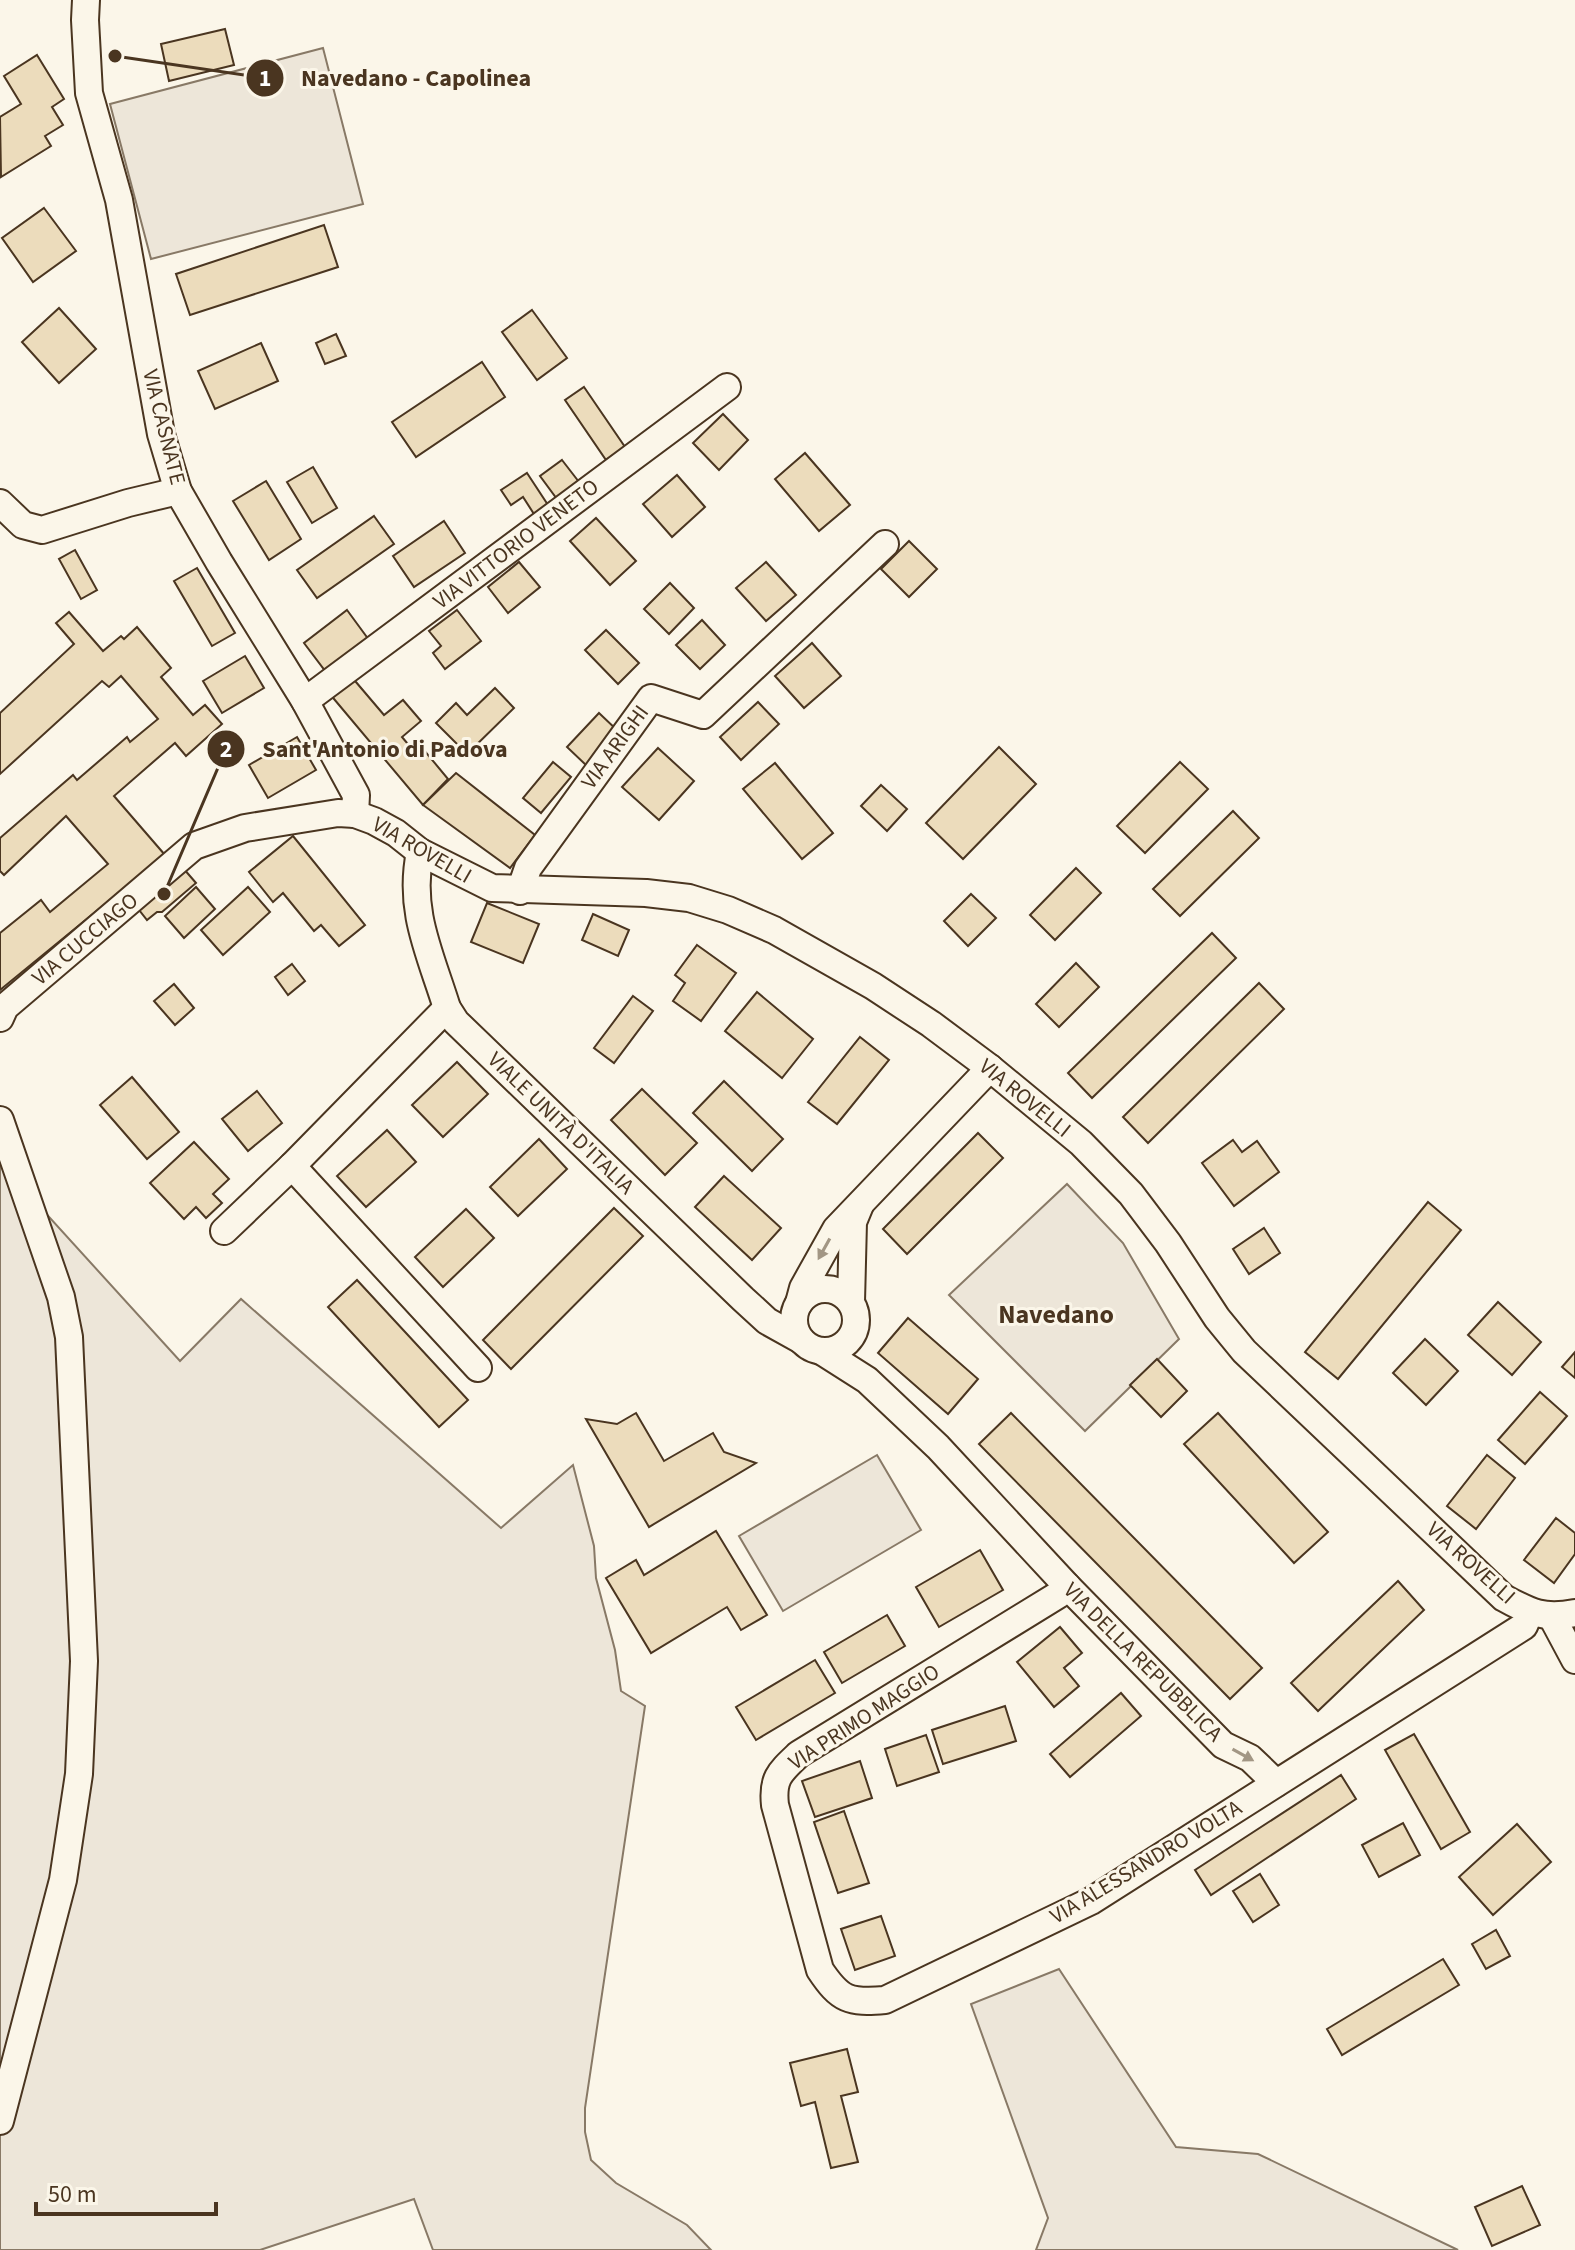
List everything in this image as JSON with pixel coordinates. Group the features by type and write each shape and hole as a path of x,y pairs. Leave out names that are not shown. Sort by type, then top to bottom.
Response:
{"street":[{"name":"VIA CASNATE","path":"86,0 89,93 119,200 161,434 178,491 305,701 356,795 355,814"},
{"name":"VIA VITTORIO VENETO","path":"305,701 727,387"},
{"path":"0,503 23,525 42,530 178,491"},
{"name":"VIA ARIGHI","path":"520,891 528,868 651,698 703,715 885,544"},
{"name":"VIA CUCCIAGO","path":"0,1018 5,1007 194,846 245,828 338,813 355,814"},
{"name":"VIA ROVELLI","path":"355,814 396,833 420,852 492,888 646,893 689,898 728,910 774,930 873,986 931,1024 1081,1143 1131,1194 1168,1243 1217,1318 1244,1351 1504,1598 1552,1614 1575,1660"},
{"name":"VIALE UNITÀ D'ITALIA","path":"420,852 416,874 416,911 447,1008 456,1022 767,1321 867,1380"},
{"path":"224,1231 447,1008"},
{"path":"853,1335 836,1350 812,1346 795,1328 794,1315 803,1288 836,1229 990,1068"},
{"path":"0,1120 61,1297 69,1337 84,1661 79,1774 63,1880 0,2121"},
{"path":"292,1166 478,1368"},
{"path":"851,1302 853,1222 861,1202"},
{"path":"799,1303 819,1289 831,1289 851,1302 856,1312 853,1335 857,1363 867,1380"},
{"name":"VIA DELLA REPUBBLICA","path":"867,1380 938,1447 1067,1586 1223,1745 1250,1758 1276,1783"},
{"name":"VIA PRIMO MAGGIO","path":"885,2000 860,2002 844,1998 820,1970 775,1805 773,1788 780,1772 799,1754 1058,1595 1067,1586"},
{"path":"1276,1783 1524,1626 1552,1614"},
{"name":"VIA ALESSANDRO VOLTA","path":"885,2000 1091,1901 1276,1783"}],"shaded area":[{"path":"323,48 363,204 151,259 110,104"},
{"path":"0,1163 180,1361 241,1299 501,1528 573,1465 594,1546 596,1578 615,1650 621,1691 645,1706 585,2108 585,2132 591,2160 616,2183 687,2225 711,2250 433,2250 414,2199 260,2250 0,2250"},
{"path":"1067,1184 1123,1243 1179,1339 1085,1431 949,1295"},
{"path":"877,1455 921,1530 783,1611 739,1536"},
{"path":"1059,1969 1176,2147 1258,2154 1458,2250 1036,2250 1048,2218 971,2004"}],"building":[{"path":"225,29 234,65 169,81 161,44"},
{"path":"37,55 64,99 52,107 63,125 45,136 51,146 1,177 0,117 21,104 4,76"},
{"path":"44,208 76,251 33,282 2,238"},
{"path":"324,225 338,267 190,315 176,274"},
{"path":"59,308 96,349 59,383 22,342"},
{"path":"532,310 567,358 537,380 502,332"},
{"path":"336,334 346,356 325,364 316,343"},
{"path":"261,343 278,381 215,409 198,371"},
{"path":"482,362 505,397 416,457 392,422"},
{"path":"584,387 625,447 606,460 565,400"},
{"path":"723,414 748,440 719,470 693,443"},
{"path":"805,453 850,505 819,531 775,479"},
{"path":"562,460 579,482 557,499 540,476"},
{"path":"313,467 337,508 312,523 287,482"},
{"path":"527,473 548,505 534,514 523,497 511,505 501,490"},
{"path":"677,475 705,507 672,537 643,504"},
{"path":"266,481 301,539 269,560 233,501"},
{"path":"374,516 394,544 317,598 297,570"},
{"path":"596,518 636,561 610,585 570,541"},
{"path":"444,521 465,553 414,587 393,556"},
{"path":"909,541 937,569 909,597 881,569"},
{"path":"75,550 97,590 81,599 59,559"},
{"path":"519,562 540,587 508,613 488,587"},
{"path":"766,562 796,595 766,621 736,588"},
{"path":"197,568 235,633 212,646 174,581"},
{"path":"670,583 694,608 669,634 644,609"},
{"path":"347,610 369,640 326,672 304,643"},
{"path":"457,610 481,641 445,669 433,653 441,646 429,631"},
{"path":"69,612 103,651 137,627 171,668 161,677 193,715 205,705 222,724 186,756 175,743 114,796 165,855 0,990 0,933 41,900 50,912 108,864 66,816 4,875 0,871 0,838 73,775 77,780 127,737 130,742 158,719 121,676 109,687 102,681 0,774 0,713 74,644 56,623"},
{"path":"702,620 725,645 700,669 676,645"},
{"path":"606,630 639,663 618,684 585,650"},
{"path":"812,643 841,676 804,708 775,676"},
{"path":"245,656 264,688 222,713 203,681"},
{"path":"350,675 384,715 403,700 421,721 402,737 412,749 419,744 448,779 423,805 329,693"},
{"path":"495,688 514,708 467,754 436,723 456,703 467,715"},
{"path":"758,702 779,724 741,760 720,737"},
{"path":"599,713 619,732 587,766 567,747"},
{"path":"297,737 316,770 268,798 249,765"},
{"path":"999,747 1036,784 963,859 926,823"},
{"path":"658,748 694,781 659,820 622,787"},
{"path":"553,762 571,777 541,813 523,798"},
{"path":"1180,762 1208,789 1145,853 1117,826"},
{"path":"775,763 833,833 802,859 743,789"},
{"path":"456,773 535,835 510,868 423,805"},
{"path":"881,785 907,809 887,831 861,806"},
{"path":"1233,811 1259,838 1180,916 1153,889"},
{"path":"293,836 365,925 339,946 321,925 314,931 283,893 273,902 249,872"},
{"path":"177,861 196,883 162,912 147,920 136,906"},
{"path":"1076,868 1101,893 1055,940 1030,915"},
{"path":"196,887 215,909 184,938 165,916"},
{"path":"248,887 270,912 223,955 201,930"},
{"path":"971,894 996,918 968,946 944,921"},
{"path":"487,903 539,924 523,963 471,942"},
{"path":"593,914 629,930 618,956 582,940"},
{"path":"1212,933 1236,958 1092,1098 1068,1073"},
{"path":"697,945 736,973 701,1021 673,1001 685,983 675,975"},
{"path":"1076,963 1099,987 1059,1027 1036,1004"},
{"path":"292,964 305,981 288,995 275,977"},
{"path":"1259,983 1284,1009 1148,1143 1123,1117"},
{"path":"174,984 194,1008 175,1025 154,1001"},
{"path":"757,992 813,1039 782,1078 725,1031"},
{"path":"633,996 653,1011 614,1063 594,1048"},
{"path":"860,1037 889,1060 837,1124 808,1102"},
{"path":"457,1062 488,1094 443,1137 412,1105"},
{"path":"132,1077 179,1132 147,1159 100,1105"},
{"path":"724,1081 783,1139 752,1171 693,1113"},
{"path":"642,1089 697,1143 665,1175 611,1120"},
{"path":"257,1091 282,1123 248,1151 222,1119"},
{"path":"387,1130 416,1162 366,1207 337,1176"},
{"path":"978,1133 1003,1158 907,1254 883,1229"},
{"path":"539,1139 567,1169 518,1216 490,1187"},
{"path":"1233,1140 1242,1152 1257,1141 1279,1172 1234,1206 1202,1163"},
{"path":"194,1142 229,1179 213,1194 222,1203 206,1218 196,1207 184,1219 150,1183"},
{"path":"724,1176 781,1228 752,1260 695,1207"},
{"path":"1428,1202 1461,1230 1338,1379 1305,1352"},
{"path":"614,1208 643,1236 511,1369 483,1340"},
{"path":"466,1209 494,1238 443,1287 415,1257"},
{"path":"1264,1228 1280,1253 1249,1274 1233,1249"},
{"path":"357,1280 468,1400 439,1427 328,1307"},
{"path":"1498,1302 1541,1342 1512,1375 1468,1335"},
{"path":"908,1318 978,1379 948,1414 878,1353"},
{"path":"1425,1339 1458,1371 1426,1405 1393,1373"},
{"path":"1575,1352 1575,1378 1562,1367"},
{"path":"1157,1359 1187,1391 1161,1417 1130,1385"},
{"path":"1540,1392 1567,1416 1525,1464 1498,1440"},
{"path":"636,1413 664,1461 713,1433 724,1452 756,1463 649,1527 586,1419 617,1424"},
{"path":"1011,1413 1262,1668 1230,1699 979,1444"},
{"path":"1218,1413 1328,1532 1294,1563 1184,1444"},
{"path":"1487,1455 1515,1478 1476,1529 1447,1506"},
{"path":"1556,1518 1575,1533 1575,1554 1554,1583 1524,1560"},
{"path":"716,1531 767,1615 741,1630 727,1607 651,1653 606,1578 636,1560 644,1575"},
{"path":"980,1550 1003,1590 939,1627 916,1587"},
{"path":"1398,1581 1424,1610 1318,1711 1291,1683"},
{"path":"887,1615 905,1646 842,1683 824,1652"},
{"path":"1060,1627 1082,1653 1064,1668 1079,1686 1054,1707 1017,1662"},
{"path":"815,1660 835,1693 756,1740 736,1707"},
{"path":"1121,1693 1141,1716 1070,1777 1050,1754"},
{"path":"1005,1706 1016,1741 943,1764 932,1730"},
{"path":"1414,1734 1470,1832 1441,1849 1385,1750"},
{"path":"926,1735 939,1772 897,1786 885,1749"},
{"path":"860,1761 872,1798 815,1817 802,1781"},
{"path":"1341,1775 1356,1799 1211,1895 1195,1870"},
{"path":"844,1811 869,1883 838,1893 814,1822"},
{"path":"1403,1823 1420,1855 1379,1877 1362,1845"},
{"path":"1517,1824 1551,1862 1493,1915 1459,1877"},
{"path":"1260,1874 1279,1905 1253,1922 1233,1891"},
{"path":"881,1916 895,1956 855,1970 841,1929"},
{"path":"1496,1930 1510,1956 1486,1969 1472,1944"},
{"path":"1443,1959 1459,1985 1342,2055 1327,2029"},
{"path":"847,2049 858,2092 841,2096 858,2162 831,2168 815,2102 801,2106 790,2063"},
{"path":"1522,2186 1540,2225 1492,2246 1475,2207"}],"place":[{"name":"Navedano - Capolinea","path":"115,56"},
{"name":"Sant'Antonio di Padova","path":"164,894"}],"district":[{"name":"Navedano","path":"1056,1314"}]}
